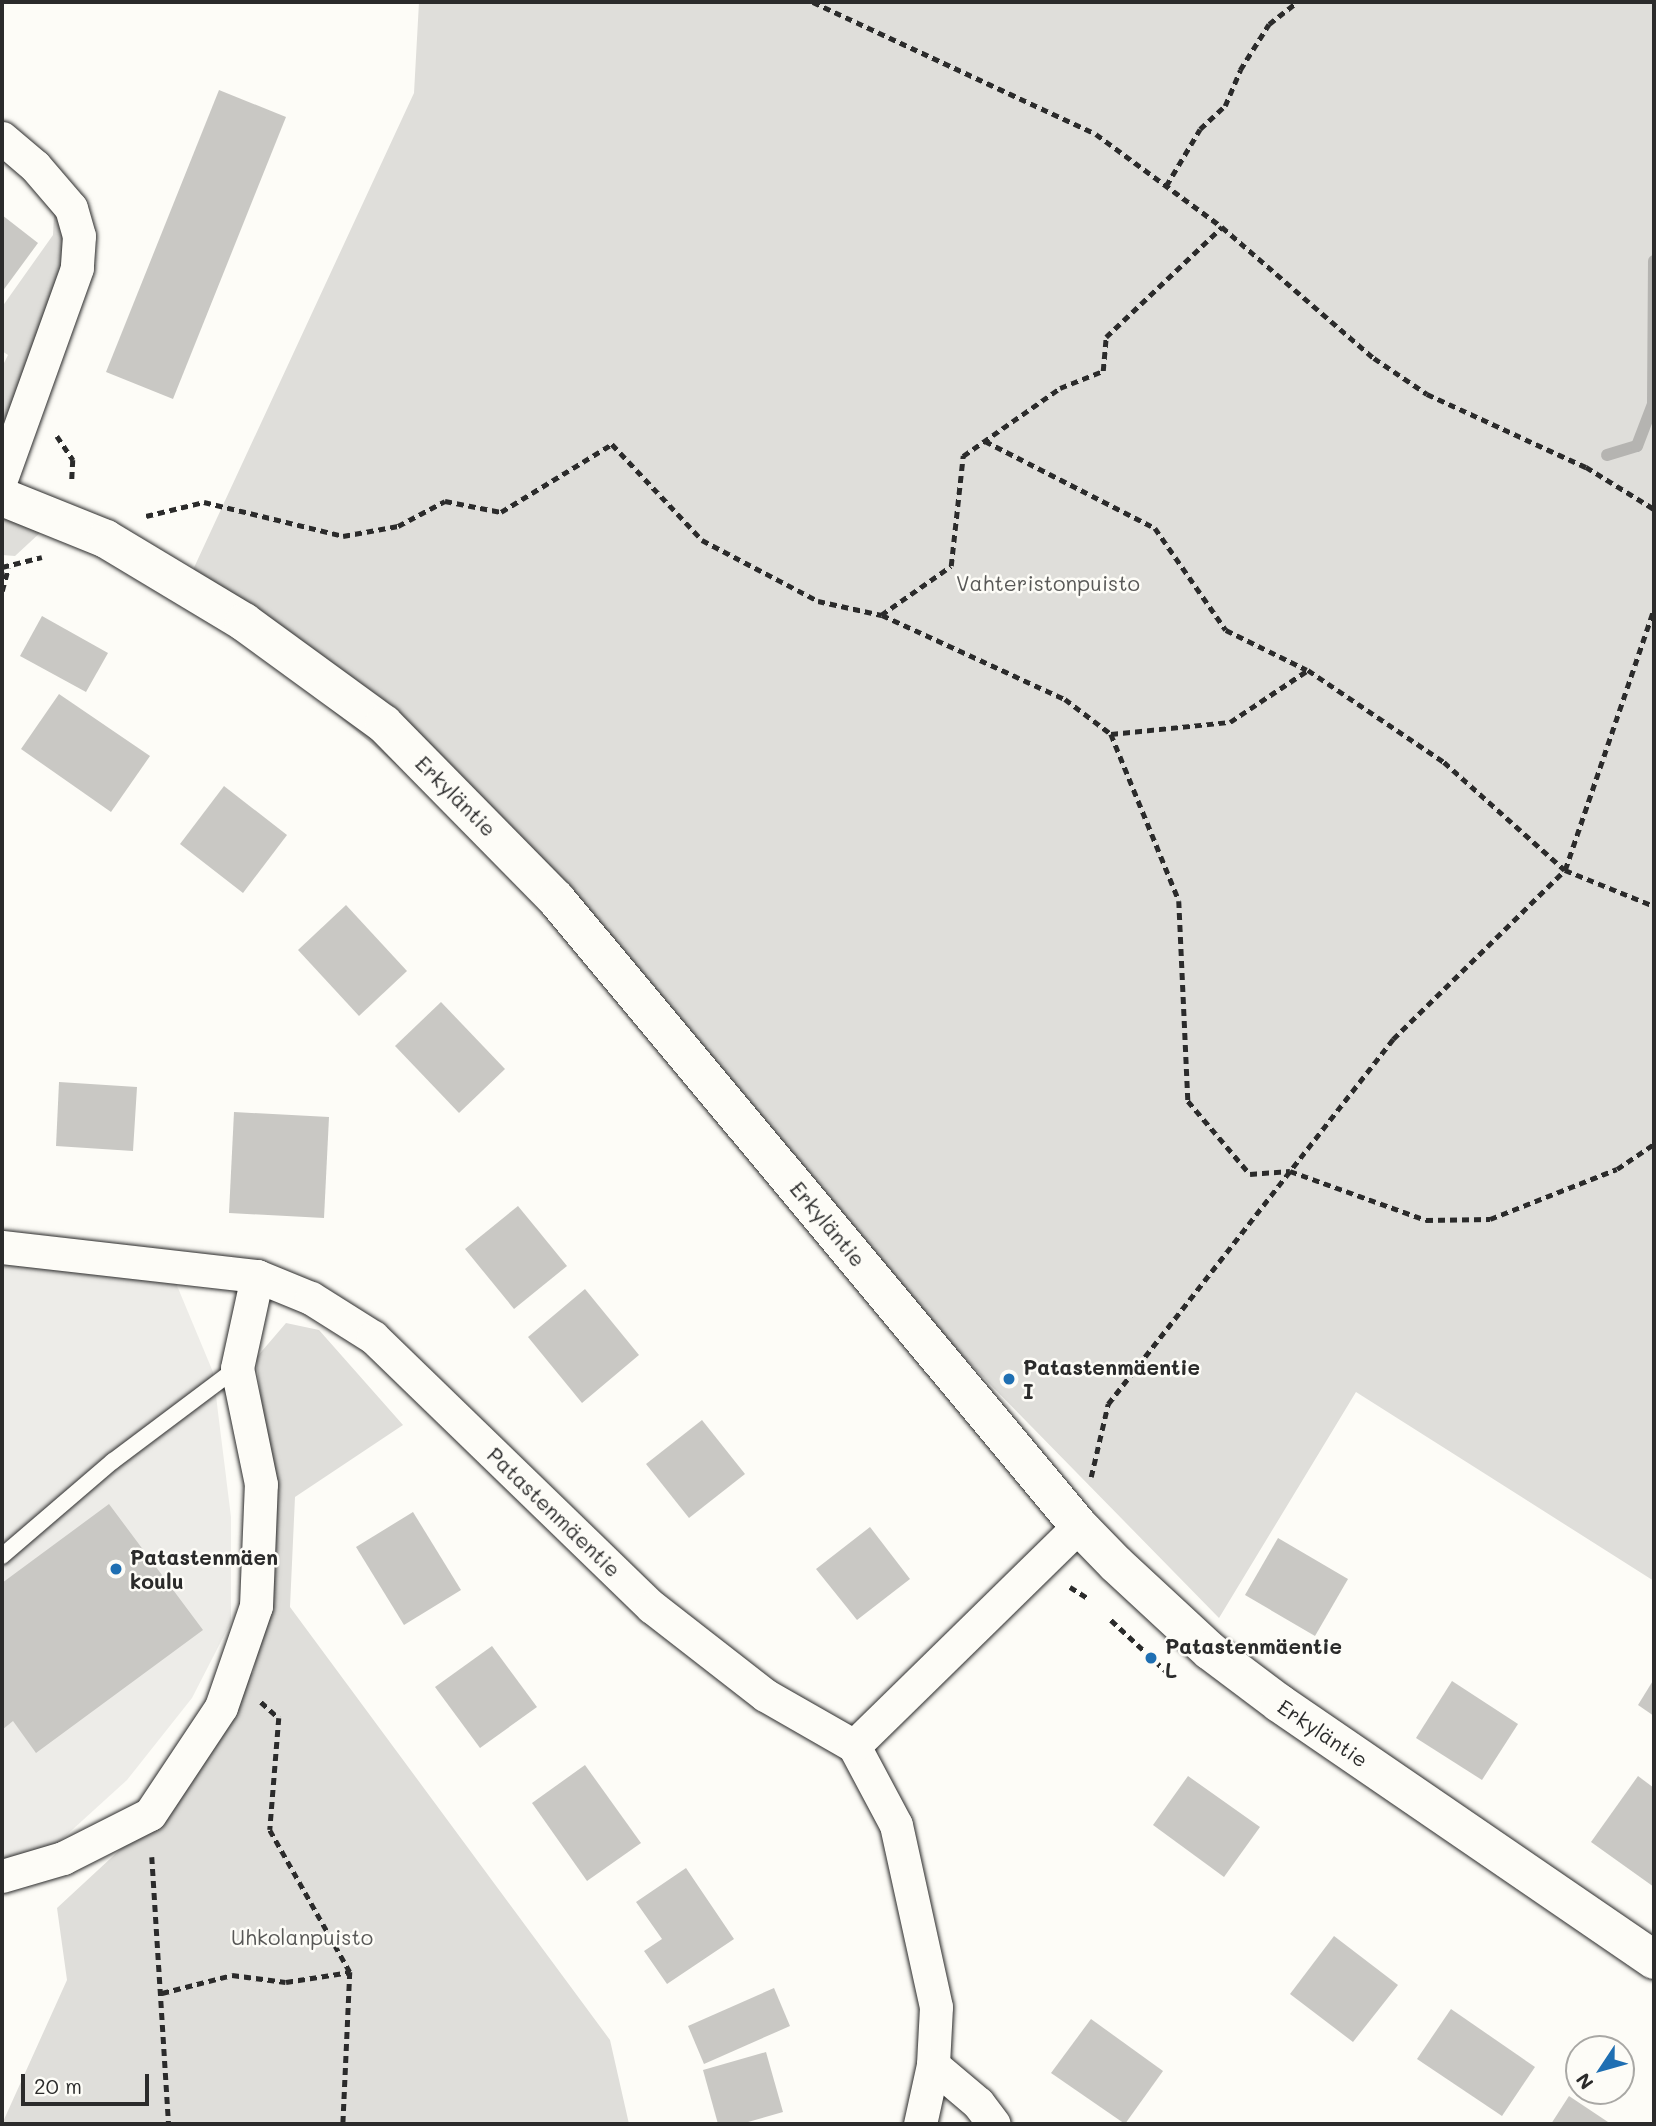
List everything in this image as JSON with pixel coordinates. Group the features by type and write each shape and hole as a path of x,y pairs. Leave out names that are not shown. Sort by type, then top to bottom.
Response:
{"street":[{"path":"2,138 35,166 71,208 79,236 77,268 2,476"},
{"name":"Erkyläntie","path":"2,497 84,530 244,622 384,724 464,801 556,899 1079,1526 1210,1651 1279,1703 1654,1960"},
{"name":"Patastenmäentie","path":"2,1247 257,1276 311,1298 373,1337 652,1607 765,1695 855,1746"},
{"path":"2,1876 63,1858 150,1814 221,1707 256,1606 261,1484 237,1367 257,1276"},
{"path":"920,2124 933,2065 936,2007 896,1825 855,1746 1079,1526"},
{"path":"933,2065 978,2103 994,2124"}],"lane":[{"path":"2,1556 113,1461 237,1367"}],"path":[{"path":"813,2 1096,134 1222,228 1374,358 1427,394 1586,467 1654,509"},
{"path":"1166,186 1200,129 1225,106 1240,70 1269,24 1297,2"},
{"path":"881,615 951,566 963,456 1060,388 1103,371 1105,337 1222,228"},
{"path":"985,441 1155,528 1226,630 1308,670 1444,762 1565,870 1654,906"},
{"path":"84,530 204,502 344,536 398,526 445,501 501,512 612,444 702,540 818,601 881,615 1065,699 1111,734 1180,901 1188,1101 1250,1174 1290,1171 1426,1220 1490,1219 1617,1168 1654,1144"},
{"path":"2,591 8,568"},
{"path":"1079,1526 1108,1404 1393,1039 1565,870 1654,608"},
{"path":"1111,734 1230,722 1308,670"},
{"path":"232,1675 279,1718 271,1830 350,1972 343,2124"},
{"path":"150,1814 169,2124"},
{"path":"162,1993 232,1975 286,1982 350,1972"}],"shaded area":[{"name":"Patastenmäen koulu","path":"2,1257 173,1276 213,1372 231,1517 231,1622 192,1698 127,1780 50,1850 2,1862"}],"green space":[{"name":"Vahteristonpuisto","path":"419,2 1654,2 1654,1581 1356,1392 1219,1618 796,1186 556,899 185,587 414,93"},
{"path":"2,147 74,238 52,304 2,426 2,367 8,355 2,351 2,307 53,235 54,215 26,179 2,161"},
{"path":"2,518 42,531 15,556 2,555"},
{"name":"Uhkolanpuisto","path":"286,1323 319,1330 403,1425 295,1497 290,1607 610,2040 629,2124 2,2124 67,1980 57,1908 192,1783 232,1675 253,1673 273,1584 267,1448 256,1358"}],"building":[{"path":"219,90 286,117 173,399 106,372"},
{"path":"2,215 38,243 2,292"},
{"path":"42,616 108,653 86,692 20,656"},
{"path":"59,694 150,756 111,812 21,749"},
{"path":"224,786 287,835 243,893 180,844"},
{"path":"346,905 407,971 359,1016 298,950"},
{"path":"441,1002 505,1069 459,1113 395,1046"},
{"path":"59,1082 137,1087 133,1151 56,1146"},
{"path":"234,1112 329,1117 324,1218 229,1213"},
{"path":"518,1206 567,1266 514,1309 465,1249"},
{"path":"585,1289 639,1355 582,1403 528,1337"},
{"path":"702,1420 745,1474 689,1518 646,1464"},
{"name":"Patastenmäen koulu","path":"109,1504 203,1630 36,1753 13,1721 2,1730 2,1583"},
{"path":"413,1512 461,1590 404,1625 356,1547"},
{"path":"870,1527 910,1579 857,1620 816,1569"},
{"path":"1278,1538 1348,1579 1315,1636 1245,1595"},
{"path":"492,1646 537,1707 480,1748 435,1687"},
{"path":"1654,1679 1654,1716 1638,1705"},
{"path":"1452,1681 1518,1724 1482,1780 1416,1738"},
{"path":"585,1765 641,1843 587,1881 532,1803"},
{"path":"1188,1776 1260,1827 1224,1877 1153,1825"},
{"path":"1638,1776 1654,1788 1654,1887 1591,1842"},
{"path":"686,1868 734,1939 667,1984 644,1951 662,1939 636,1902"},
{"path":"1334,1936 1398,1985 1353,2042 1290,1994"},
{"path":"774,1988 790,2026 704,2064 688,2026"},
{"path":"1451,2009 1535,2067 1502,2116 1417,2059"},
{"path":"1091,2019 1163,2071 1125,2124 1051,2073"},
{"path":"766,2052 783,2112 741,2124 718,2124 703,2070"},
{"path":"1565,2102 1565,2105 1582,2105 1611,2124 1551,2124"}],"waterway":[{"path":"1607,455 1637,446 1653,404 1654,261"}],"place":[{"name":"Patastenmäentie I","path":"1009,1379"},
{"name":"Patastenmäen koulu","path":"116,1569"},
{"name":"Patastenmäentie L","path":"1151,1658"}]}
